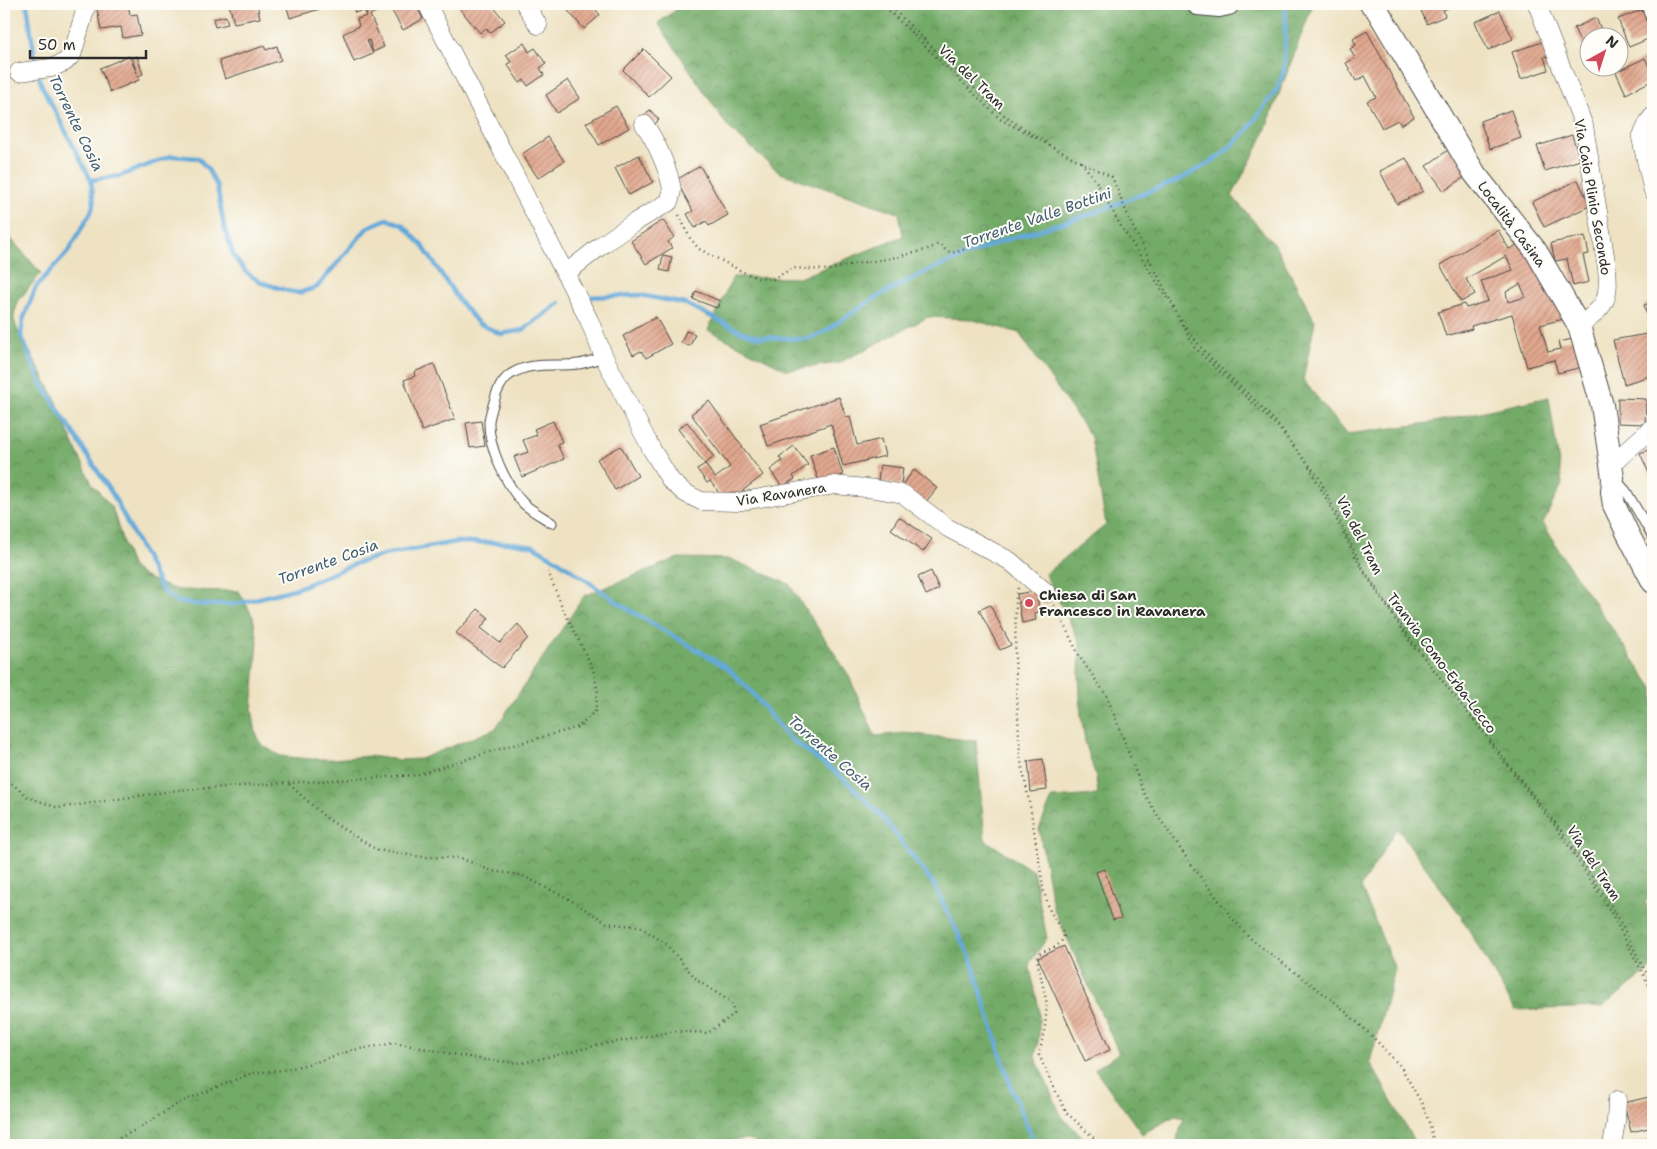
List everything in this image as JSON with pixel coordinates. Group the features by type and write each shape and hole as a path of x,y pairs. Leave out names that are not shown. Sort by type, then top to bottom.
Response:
{"street":[{"path":"19,72 51,68 66,62 72,55 86,4"},
{"name":"Via Ravanera","path":"427,4 589,320 604,357 652,450 671,481 685,493 701,501 737,502 835,485 903,494 948,528 1010,561 1047,593"},
{"path":"525,4 538,25"},
{"path":"1198,4 1219,6 1228,4"},
{"name":"Località Casina","path":"1371,4 1376,8 1475,174 1536,251 1579,326 1602,405 1612,471 1614,505 1653,582"},
{"name":"Via Caio Plinio Secondo","path":"1537,4 1584,126 1607,268 1609,287 1606,298 1601,308 1579,326"},
{"path":"1650,4 1653,12"},
{"path":"1653,116 1641,138 1653,191"},
{"path":"568,281 611,238 669,202 672,192 667,172 652,135 644,124"},
{"path":"1612,471 1653,427"},
{"path":"1612,1145 1617,1100"}],"lane":[{"path":"552,523 524,504 513,490 500,467 492,445 489,420 496,396 502,383 510,374 525,368 541,364 579,364 604,357"},
{"path":"1612,471 1653,536"}],"path":[{"name":"Via del Tram","path":"882,4 1000,119 1112,177 1131,222 1194,346 1277,426 1318,476 1363,568 1418,650 1564,834 1615,912 1653,986"},
{"name":"Tranvia Como-Erba-Lecco","path":"888,4 996,108 1019,126 1081,162 1096,181 1119,223 1190,334 1274,418 1308,466 1360,566 1412,645 1559,831 1611,912 1653,993"},
{"path":"669,202 676,208 690,238 700,249 758,278 773,279 793,268 830,270 926,250 939,244 946,251 954,253 972,247"},
{"path":"1023,571 1016,596 1015,658 1020,756 1044,892 1050,911 1064,936 1060,944 1039,954 1037,959 1047,1004 1046,1027 1040,1055 1066,1112 1101,1145"},
{"path":"4,777 28,797 58,808 178,790 416,775 579,727 595,711 598,694 593,669 563,609 548,572"},
{"path":"1047,593 1081,659 1107,696 1143,791 1193,867 1233,919 1252,940 1336,1003 1401,1067 1422,1104 1430,1125 1434,1145"},
{"path":"106,1145 141,1127 181,1102 252,1073 282,1070 313,1063 352,1050 395,1042 485,1060 522,1062 676,1031 708,1033 734,1014 731,1002 698,981 666,944 641,927 607,923 569,899 521,875 492,871 460,858 423,857 377,850 326,818 290,784"}],"green space":[{"path":"684,4 1187,4 1226,10 1249,4 1313,4 1262,139 1232,196 1276,247 1315,321 1303,380 1347,434 1429,423 1549,397 1562,484 1543,523 1564,559 1653,688 1653,897 1645,901 1653,928 1653,967 1602,1007 1515,1010 1461,916 1397,828 1361,887 1395,969 1370,1062 1416,1145 1175,1145 1184,1118 1175,1116 1142,1134 1095,1069 1119,1053 1053,907 1039,829 1052,798 1098,795 1096,778 1085,741 1081,715 1080,644 1045,574 1106,525 1091,437 1019,333 970,319 928,317 839,363 787,370 708,330 733,277 799,278 903,236 899,213 780,173 728,127 658,23"},
{"path":"4,231 41,273 19,300 14,314 14,320 20,337 57,402 68,432 92,484 112,507 132,567 143,576 180,590 239,591 253,617 258,642 252,709 256,733 262,745 280,756 310,759 369,756 400,760 420,759 495,729 584,596 678,558 730,559 789,584 848,674 875,736 905,733 976,741 985,840 1033,871 1047,938 1029,964 1039,1008 1039,1037 1035,1057 1062,1117 1091,1145 762,1145 748,1139 669,1145 433,1145 417,1138 402,1145 4,1145"}],"building":[{"path":"96,4 128,4 130,15 137,14 141,35 123,38 121,27 101,30"},
{"path":"229,4 257,4 260,18 234,23"},
{"path":"286,4 321,4 323,8 290,18"},
{"path":"352,4 392,4 370,15 384,47 373,52 369,40 367,41 373,54 354,62 343,34 359,26 357,19 367,16 364,10 355,13"},
{"path":"394,4 416,4 423,19 403,30 389,6"},
{"path":"464,4 491,4 505,21 490,33 486,28 480,33 459,8"},
{"path":"562,4 591,4 600,15 584,29"},
{"path":"1418,4 1458,4 1443,10 1445,16 1427,24"},
{"path":"1642,10 1653,37 1630,47 1630,28 1622,28 1618,19"},
{"path":"1500,11 1513,39 1488,50 1475,22"},
{"path":"226,16 228,24 215,27 213,19"},
{"path":"1596,18 1600,28 1580,28 1580,41 1574,28"},
{"path":"1367,31 1414,117 1401,125 1398,120 1382,128 1367,101 1376,97 1365,76 1356,81 1346,63 1355,58 1350,49 1356,45 1353,39"},
{"path":"1545,41 1550,55 1544,57 1548,70 1521,79 1512,52"},
{"path":"524,43 529,52 535,48 546,64 540,68 544,75 528,86 524,80 520,83 507,64 511,62 506,55"},
{"path":"264,46 266,50 277,46 281,60 225,79 219,61"},
{"path":"644,49 671,76 649,97 623,70"},
{"path":"129,56 137,73 132,58 137,56 143,74 138,76 139,80 110,92 100,68"},
{"path":"1645,58 1653,75 1653,80 1626,94 1619,78 1630,78 1630,65"},
{"path":"568,80 580,98 557,113 546,95"},
{"path":"616,106 629,128 599,145 586,123"},
{"path":"650,110 659,120 652,127 643,116"},
{"path":"1511,110 1521,138 1490,149 1480,121"},
{"path":"1572,135 1580,160 1545,171 1537,146"},
{"path":"548,137 564,161 538,178 522,154"},
{"path":"1451,148 1469,174 1444,191 1426,166"},
{"path":"639,155 653,182 629,195 615,168"},
{"path":"1406,158 1423,191 1397,204 1380,171"},
{"path":"700,166 728,215 709,226 706,221 695,228 687,214 693,211 676,180"},
{"path":"1578,180 1590,206 1544,227 1532,202"},
{"path":"663,220 674,237 668,242 672,248 646,264 631,241"},
{"path":"1498,230 1509,249 1525,241 1564,319 1540,325 1548,352 1560,349 1558,342 1573,339 1582,367 1558,373 1554,360 1527,367 1512,314 1471,326 1472,329 1446,336 1438,312 1464,304 1466,308 1488,301 1481,281 1513,270 1506,256 1466,279 1475,294 1461,302 1440,265","holes":["1520,284 1526,297 1508,302 1506,292"]},
{"path":"1585,236 1589,254 1583,255 1589,282 1573,286 1567,259 1555,261 1551,243"},
{"path":"663,255 672,257 669,272 660,270"},
{"path":"696,291 720,301 717,308 693,299"},
{"path":"1653,302 1653,375 1624,384 1613,340 1652,333 1644,305"},
{"path":"656,317 671,344 646,358 641,351 633,355 623,336"},
{"path":"686,331 695,334 690,346 681,343"},
{"path":"434,364 455,419 422,431 404,380 415,376 414,372"},
{"path":"839,397 846,417 850,416 857,445 881,439 885,456 843,466 831,424 768,446 760,424"},
{"path":"1618,398 1646,399 1645,424 1618,423"},
{"path":"709,401 763,475 732,499 723,498 710,481 707,483 697,469 705,464 715,478 730,467 691,414"},
{"path":"481,421 485,446 470,448 466,423"},
{"path":"553,421 562,442 557,444 564,459 522,477 514,457 528,452 523,440 537,435 534,429"},
{"path":"687,422 714,457 705,464 678,429"},
{"path":"621,446 638,476 615,490 597,459"},
{"path":"794,446 808,465 793,476 795,479 782,487 770,470 782,461 779,457"},
{"path":"834,447 843,475 819,482 810,455"},
{"path":"1653,448 1653,482 1640,453"},
{"path":"880,465 903,468 901,485 878,482"},
{"path":"914,470 937,488 925,503 902,485"},
{"path":"899,517 932,539 923,552 891,529"},
{"path":"931,571 939,589 926,595 918,577"},
{"name":"Chiesa di San Francesco in Ravanera","path":"1036,591 1040,612 1035,613 1036,620 1022,623 1017,594"},
{"path":"990,605 1011,645 1000,650 979,610"},
{"path":"478,609 489,618 481,628 500,643 518,624 528,638 502,668 456,633"},
{"path":"1043,759 1047,790 1031,792 1028,761"},
{"path":"1104,869 1121,918 1113,920 1096,872"},
{"path":"1064,946 1110,1050 1085,1061 1038,958"},
{"path":"1653,1096 1653,1127 1631,1132 1624,1103"},
{"path":"1653,1138 1653,1145 1632,1145 1631,1143"}],"waterway":[{"name":"Torrente Cosia","path":"27,4 36,66"},
{"name":"Torrente Valle Bottini","path":"586,297 640,295 686,304 742,332 760,337 806,339 821,334 873,299 923,273 1002,241 1091,214 1181,179 1219,157 1246,132 1277,89 1284,71 1286,4"},
{"name":"Torrente Cosia","path":"38,74 42,86 91,180 94,203 91,212 68,252 36,287 23,320 21,335 40,381 113,495 162,590 177,602 207,605 236,604 298,588 357,563 388,554 456,542 515,543 533,546 557,560 629,610 726,667 750,690 787,736 843,778 880,814 933,883 971,959 1011,1087 1035,1145"},
{"name":"Torrente Valle Bottini","path":"91,180 120,176 171,156 198,158 207,168 217,186 224,226 234,257 246,272 260,282 288,291 299,293 317,287 368,227 387,219 403,225 422,245 460,302 478,323 501,334 523,330 560,303"}],"place":[{"name":"Chiesa di San Francesco in Ravanera","path":"1029,603"}]}
